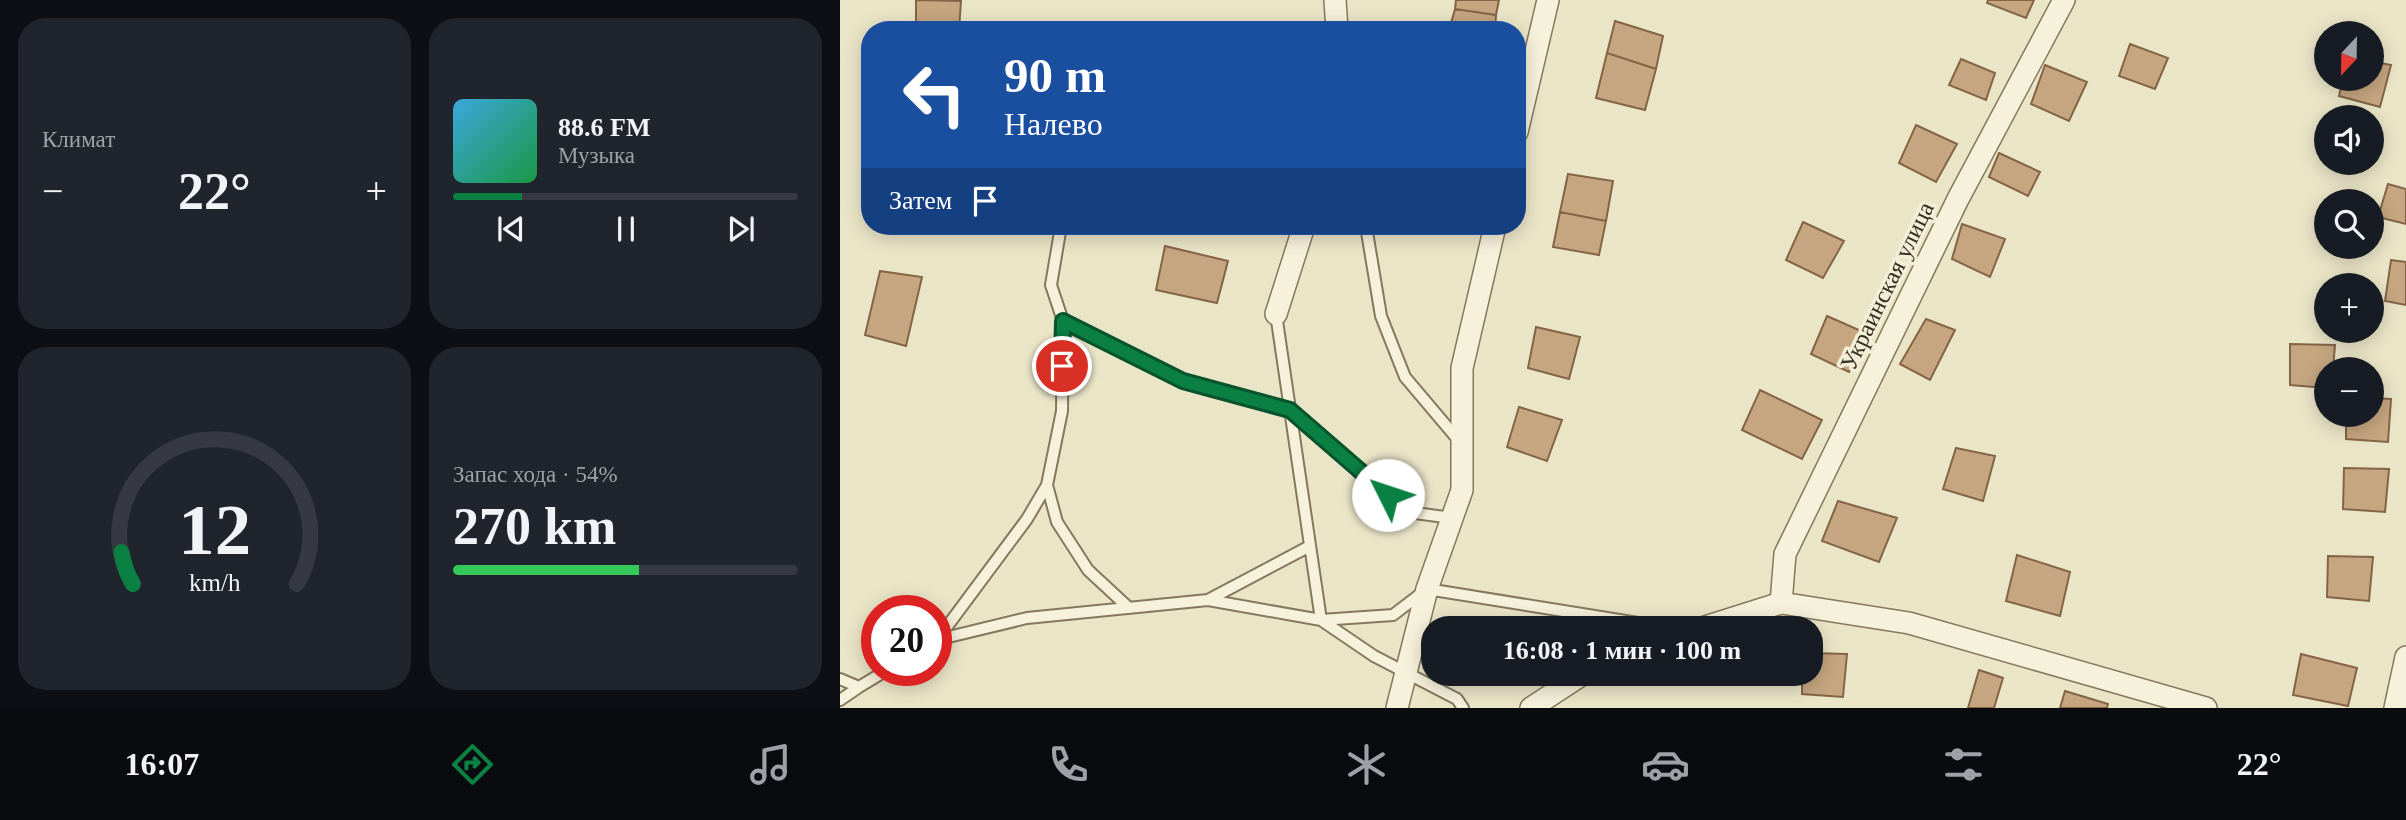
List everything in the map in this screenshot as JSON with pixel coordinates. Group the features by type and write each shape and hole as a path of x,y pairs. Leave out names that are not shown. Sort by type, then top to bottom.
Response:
{"street":[{"path":"1335,0 1336,21"},
{"path":"1526,94 1548,0"},
{"name":"Украинская улица","path":"1782,603 1785,554 1958,200 2064,0"},
{"path":"1276,314 1301,235"},
{"path":"1397,708 1427,589 1462,490 1462,368 1493,235"},
{"path":"1740,616 1782,603 1909,623 2206,708"},
{"path":"2395,708 2406,657"},
{"path":"1531,708 1565,686"}],"lane":[{"path":"952,620 1027,519 1047,485 1062,411 1063,321 1052,285 1060,235"},
{"path":"1368,235 1381,316 1405,377 1462,444"},
{"path":"1276,314 1321,620 1374,656 1457,699 1463,708"},
{"path":"1063,321 1183,381 1290,410 1408,512 1452,518"},
{"path":"1047,485 1057,523 1088,570 1129,608"},
{"path":"1208,600 1310,546"},
{"path":"952,636 1027,618 1208,600 1321,620 1393,615 1427,589 1595,616"},
{"path":"840,679 859,687"},
{"path":"840,699 859,687"}],"building":[{"path":"916,0 961,1 960,21 916,21"},
{"path":"1456,0 1499,0 1496,15 1455,9"},
{"path":"1988,0 2034,0 2026,18 1987,3"},
{"path":"1455,9 1496,15 1496,21 1452,21"},
{"path":"1615,21 1663,36 1656,69 1607,53"},
{"path":"2130,44 2168,58 2155,89 2119,76"},
{"path":"1607,53 1656,69 1645,110 1596,98"},
{"path":"1961,59 1995,73 1986,100 1949,85"},
{"path":"2384,64 2391,65 2381,105 2339,96 2340,91 2384,91"},
{"path":"2045,65 2087,82 2069,121 2031,104"},
{"path":"1916,125 1957,144 1936,182 1899,163"},
{"path":"1999,153 2040,172 2028,196 1989,177"},
{"path":"1568,174 1613,181 1606,221 1560,212"},
{"path":"2388,184 2406,189 2406,224 2384,218 2384,197"},
{"path":"1560,212 1606,221 1599,255 1553,247"},
{"path":"1803,222 1844,241 1823,278 1786,260"},
{"path":"1962,224 2005,239 1990,277 1952,259"},
{"path":"1165,246 1228,261 1217,303 1156,290"},
{"path":"2391,260 2406,262 2406,305 2385,301"},
{"path":"880,271 922,277 906,346 865,335"},
{"path":"1827,316 1868,334 1849,372 1811,354"},
{"path":"1926,319 1955,330 1930,380 1900,364"},
{"path":"1536,327 1580,337 1569,379 1528,368"},
{"path":"2290,344 2335,345 2334,357 2314,357 2314,387 2290,385"},
{"path":"1760,390 1822,420 1802,459 1742,430"},
{"path":"2384,399 2391,399 2388,442 2346,439 2346,427 2384,427"},
{"path":"1519,407 1562,420 1547,461 1507,447"},
{"path":"1956,448 1995,456 1983,501 1943,489"},
{"path":"2344,468 2389,469 2385,512 2343,509"},
{"path":"1838,501 1897,518 1879,562 1822,541"},
{"path":"2017,555 2070,572 2060,616 2006,601"},
{"path":"2328,556 2373,557 2369,601 2327,597"},
{"path":"1823,653 1847,654 1843,697 1802,694 1802,686 1823,686"},
{"path":"2301,654 2357,668 2348,706 2293,695"},
{"path":"1979,670 2003,678 1994,708 1968,708"},
{"path":"2065,691 2108,704 2107,708 2060,708"}],"route":[{"path":"1062,366 1063,321 1183,381 1290,410 1388,495"}]}
